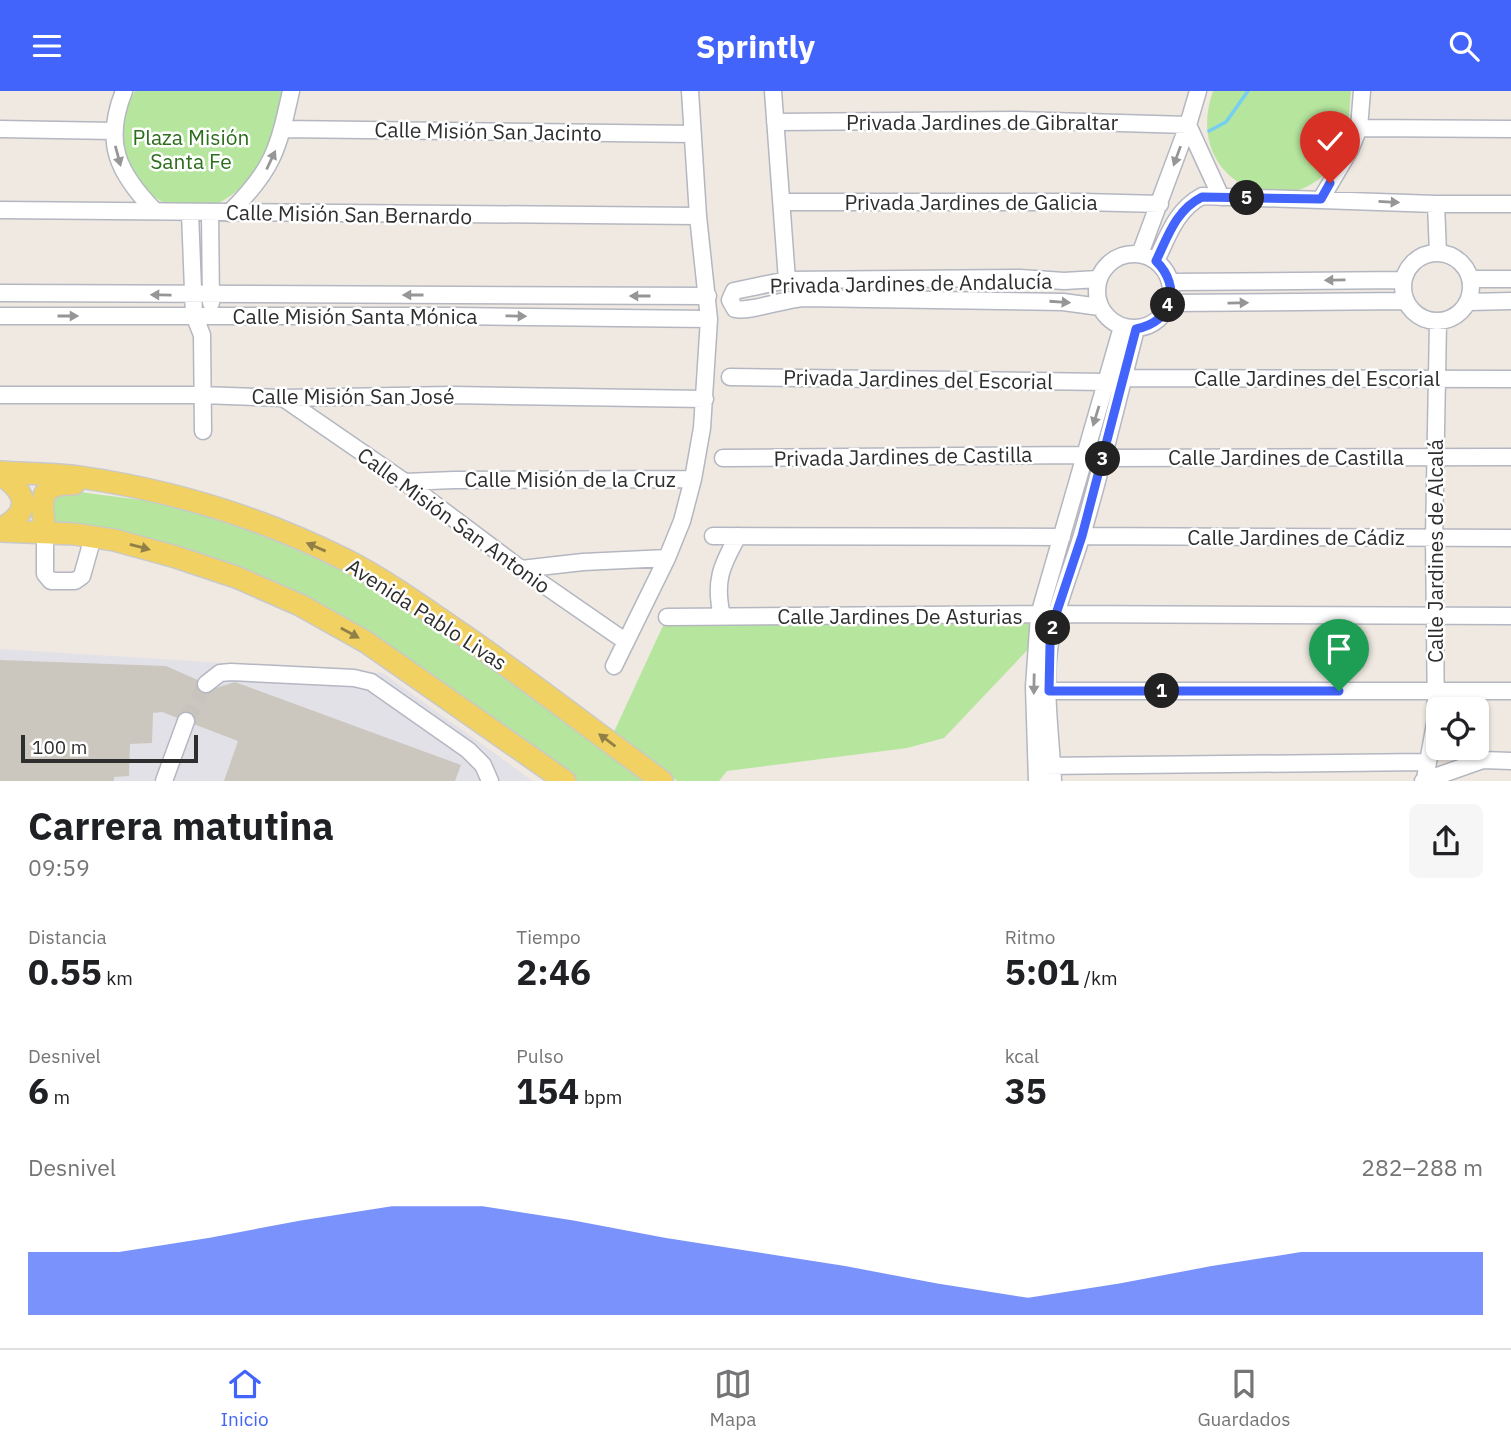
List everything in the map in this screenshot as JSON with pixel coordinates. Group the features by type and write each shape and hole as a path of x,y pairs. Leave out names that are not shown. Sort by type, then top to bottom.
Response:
{"main road":[{"name":"Avenida Pablo Livas","path":"0,473 76,476 192,500 260,523 345,560 385,582 454,629 662,781"},
{"path":"0,473 16,484 22,495 22,504 15,519 0,530"},
{"path":"45,532 41,504 49,489 66,484 132,486"},
{"path":"0,530 114,540 236,577 300,605 366,642 565,781"}],"street":[{"path":"124,91 114,131 115,144 123,173 154,210"},
{"path":"229,213 266,170 283,129 291,91"},
{"path":"614,666 667,558 682,521 693,479 705,398 708,296 698,216 690,91"},
{"path":"772,91 783,202 787,280"},
{"path":"1140,254 1198,91"},
{"path":"1321,199 1359,128 1362,91"},
{"name":"Privada Jardines de Gibraltar","path":"775,123 1017,120 1188,125"},
{"path":"1188,125 1221,197"},
{"path":"1359,128 1511,129"},
{"path":"0,129 114,131"},
{"name":"Calle Misión San Jacinto","path":"283,129 693,134"},
{"path":"1156,261 1181,211 1202,197 1511,204"},
{"name":"Privada Jardines de Galicia","path":"783,202 1160,204"},
{"path":"1436,204 1438,253"},
{"name":"Calle Misión San Bernardo","path":"0,210 698,216"},
{"path":"190,213 193,295 203,315"},
{"path":"203,431 203,315 212,295 210,213"},
{"path":"1127,254 1140,254 1156,261 1171,282 1172,295 1163,316 1155,322 1129,328 1109,320 1100,307 1096,293 1098,279 1105,267 1127,254"},
{"path":"1426,255 1450,255 1459,261 1470,279 1468,302 1458,314 1438,322 1420,318 1405,301 1403,280 1408,269 1416,260 1426,255"},
{"name":"Privada Jardines de Andalucía","path":"1098,279 787,280 736,290 731,295 732,306 743,310 804,297 1063,302 1100,307"},
{"path":"1470,279 1511,279"},
{"path":"1171,282 1403,280"},
{"name":"Calle Misión Santa Mónica","path":"0,293 708,296"},
{"path":"454,295 454,316"},
{"path":"1169,303 1405,301"},
{"path":"1468,302 1511,301"},
{"name":"Calle Misión Santa Mónica","path":"0,316 709,319"},
{"name":"Calle Jardines de Alcalá","path":"1435,697 1434,456 1438,322"},
{"path":"1044,773 1034,687 1036,632 1048,615 1082,536 1123,377 1129,328"},
{"path":"1044,773 1049,691 1048,615 1062,537 1106,382 1129,328"},
{"name":"Privada Jardines del Escorial","path":"730,377 1106,382"},
{"name":"Calle Jardines del Escorial","path":"1123,377 1511,379"},
{"name":"Calle Misión San José","path":"0,395 705,398"},
{"name":"Calle Misión San Antonio","path":"283,398 405,482 521,569 625,641"},
{"name":"Privada Jardines de Castilla","path":"723,458 1084,455"},
{"name":"Calle Jardines de Castilla","path":"1103,458 1511,457"},
{"name":"Calle Misión de la Cruz","path":"405,482 693,479"},
{"path":"45,532 45,574 51,581 75,581 82,576 93,537"},
{"path":"713,535 1062,537"},
{"path":"722,616 718,597 719,575 738,536"},
{"name":"Calle Jardines de Cádiz","path":"1082,536 1511,538"},
{"path":"521,569 583,562 667,558"},
{"name":"Calle Jardines De Asturias","path":"667,617 1511,616"},
{"path":"206,684 220,673 232,672 354,678 371,682 468,750 483,765 490,781"},
{"path":"1049,691 1511,691"},
{"path":"164,781 186,721"},
{"path":"1483,760 1511,761"},
{"name":"Calle Jardines de Alcalá","path":"1427,762 1424,780 1483,760"},
{"path":"1044,773 1427,762"}],"shaded area":[{"path":"0,649 383,673 533,781 0,781"}],"green space":[{"name":"Plaza Misión Santa Fe","path":"135,91 283,91 273,140 268,154 257,170 227,198 209,207 192,209 160,201 147,191 127,164 121,131"},
{"path":"1213,91 1351,91 1344,145 1327,172 1303,188 1278,193 1252,189 1230,175 1214,154 1207,126"},
{"path":"64,490 172,504 249,529 342,570 410,611 642,781 571,781 358,628 57,524 50,518 52,499"},
{"path":"1039,615 1036,641 944,738 907,748 727,771 719,781 677,781 613,734 667,617"}],"building":[{"path":"0,660 166,666 216,688 235,682 461,765 455,781 224,781 238,741 162,712 153,713 152,743 130,744 129,776 114,777 114,781 0,781"}],"waterway":[{"path":"1209,131 1226,122 1248,91"}],"tunnel":[{"path":"186,721 206,684"}],"route":[{"path":"1330,183 1321,199 1202,197 1181,211 1156,261 1171,282 1172,295 1163,316 1146,327 1136,329 1082,536 1056,614 1048,667 1049,691 1339,691"}]}
